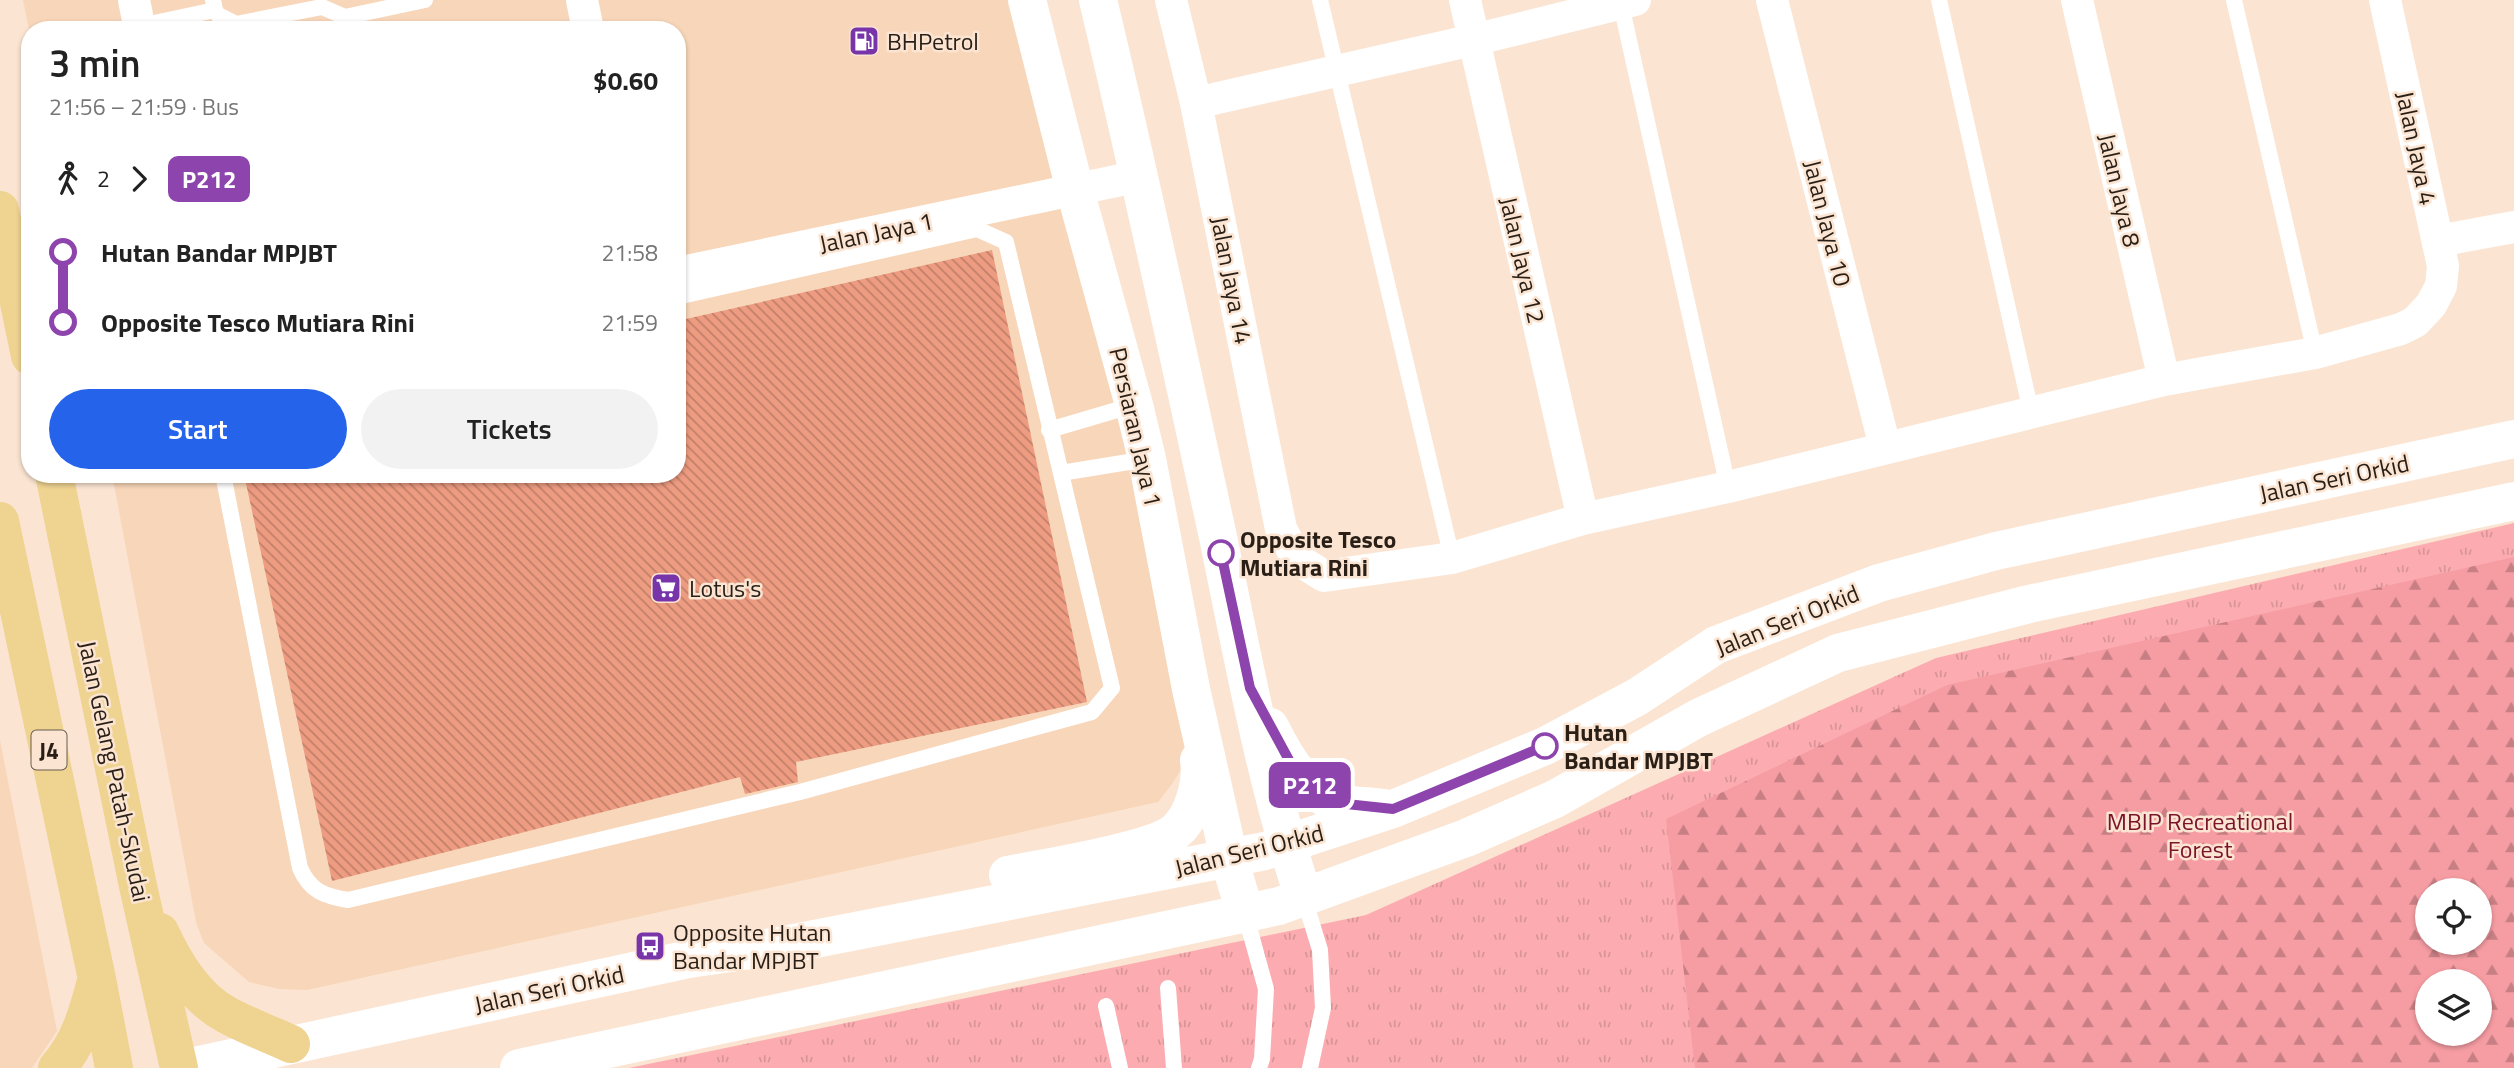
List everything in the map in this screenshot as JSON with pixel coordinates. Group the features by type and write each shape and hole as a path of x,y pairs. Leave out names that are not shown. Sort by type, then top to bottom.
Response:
{"main road":[{"name":"Persiaran Jaya 1","path":"1027,0 1147,459 1191,689 1245,913"},
{"path":"1098,0 1140,176 1286,845 1304,898"},
{"path":"0,210 21,312"},
{"name":"Jalan Seri Orkid","path":"185,1068 688,959 779,946 1286,845 1393,809 1545,746 1637,697 1716,645 1879,583 1996,551 2514,439"},
{"name":"Jalan Gelang Patah-Skudai","path":"56,483 138,886 179,1068"},
{"name":"Jalan Seri Orkid","path":"519,1068 1245,913 1304,898 1466,838 1555,799 1698,718 1838,653 2029,604 2514,500"},
{"name":"J4","path":"0,521 114,1068"},
{"path":"1250,688 1290,762 1313,788 1337,803 1393,809"},
{"path":"779,946 941,890 1147,845 1176,831 1190,812 1201,776 1191,689"},
{"path":"138,886 166,945 197,992 225,1015 291,1044"},
{"path":"57,1068 73,1047 89,1010 97,979"}],"street":[{"path":"582,0 586,21"},
{"name":"Jalan Jaya 14","path":"1171,0 1196,103 1281,529 1297,559 1324,576 1452,558"},
{"name":"Jalan Jaya 12","path":"1465,0 1583,519"},
{"name":"Jalan Jaya 10","path":"1772,0 1885,447"},
{"name":"Jalan Jaya 8","path":"2077,0 2164,380"},
{"name":"Jalan Jaya 4","path":"2315,353 2401,329 2415,322 2431,305 2443,277 2438,241 2385,0"},
{"path":"1196,103 1473,40 1625,1"},
{"name":"Jalan Jaya 1","path":"686,271 1140,176"},
{"path":"2438,241 2514,227"},
{"path":"1452,558 1583,519 1728,487 2164,380 2315,353"}],"lane":[{"path":"244,21 277,8 322,7 345,16 425,0"},
{"path":"1320,0 1452,558"},
{"path":"1939,0 2031,412"},
{"path":"2234,0 2315,353"},
{"path":"1625,1 1728,487"},
{"path":"138,19 214,5 223,19 228,21"},
{"path":"225,483 300,867 306,881 325,896 348,900 800,792 1092,712 1112,688 1006,242 976,229 686,295"},
{"path":"1049,430 1134,405"},
{"path":"1061,473 1147,459"},
{"path":"1304,898 1320,950 1323,1008 1310,1068"},
{"path":"1245,913 1266,989 1262,1059 1259,1068"},
{"path":"1168,988 1174,1068"},
{"path":"1106,1006 1120,1068"}],"shaded area":[{"path":"23,0 1023,0 1199,720 1182,768 1172,784 1158,802 307,990 279,989 249,982 204,943 196,922 114,483 686,483 686,21 27,21"},
{"path":"0,740 57,1031 32,1068 0,1068"}],"green space":[{"name":"MBIP Recreational Forest","path":"2514,523 2514,1068 629,1068 1366,915 1936,658"},
{"name":"MBIP Recreational Forest","path":"2514,557 2514,1068 1695,1068 1666,819 1947,685"}],"building":[{"name":"Lotus's","path":"992,250 1087,702 796,762 798,782 745,794 740,777 332,881 246,483 686,483 686,319"}],"bus line":[{"name":"P212","path":"1221,553 1250,688 1290,762 1313,788 1337,803 1393,809 1545,746"}],"place":[{"name":"BHPetrol","path":"864,41"},
{"name":"Opposite Tesco Mutiara Rini","path":"1221,553"},
{"name":"Lotus's","path":"666,588"},
{"name":"Hutan Bandar MPJBT","path":"1545,746"},
{"name":"Opposite Hutan Bandar MPJBT","path":"650,946"}]}
